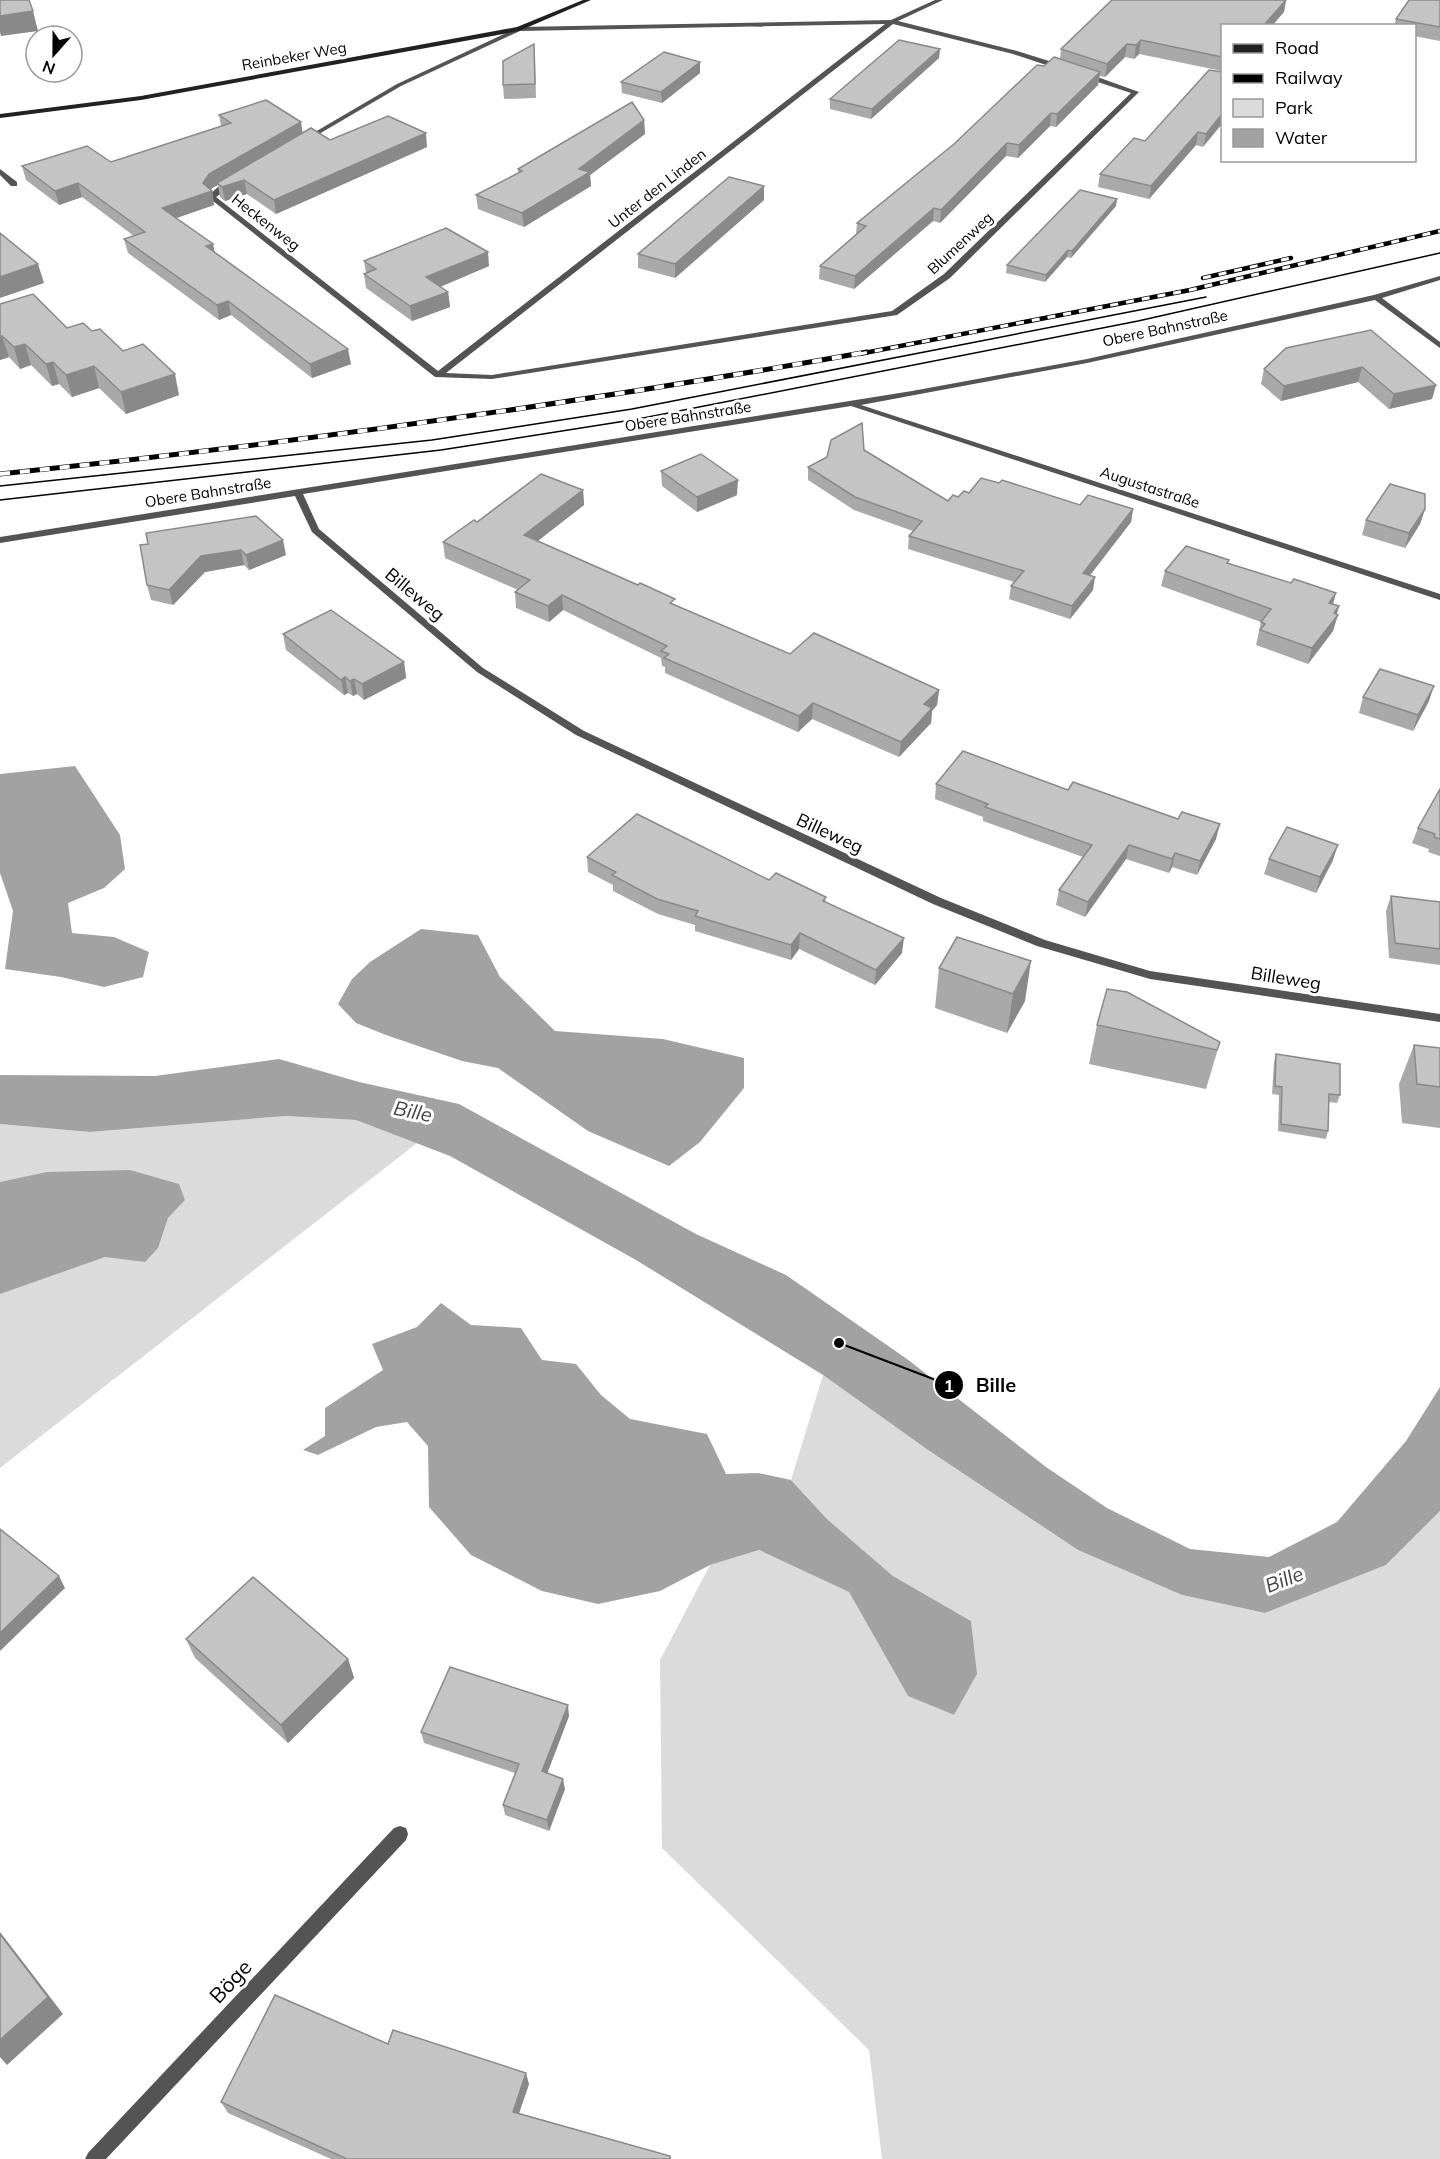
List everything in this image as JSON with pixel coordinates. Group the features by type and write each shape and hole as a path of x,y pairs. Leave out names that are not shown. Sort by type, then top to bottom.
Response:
{"main road":[{"name":"Reinbeker Weg","path":"0,116 141,98 519,29 588,0"}],"street":[{"path":"297,144 399,85 519,29 892,22 940,0"},
{"name":"Blumenweg","path":"438,375 492,377 894,313 947,276 1136,92 1077,70 995,46 892,22"},
{"name":"Unter den Linden","path":"438,375 892,22"},
{"path":"0,171 14,184"},
{"name":"Heckenweg","path":"236,180 212,197 438,375"},
{"name":"Obere Bahnstraße","path":"0,540 852,404 1087,361 1376,297 1440,278"},
{"path":"1376,297 1440,346"},
{"name":"Augustastraße","path":"852,404 1440,597"},
{"name":"Billeweg","path":"298,493 315,530 480,670 580,734 937,901 1041,943 1150,975 1440,1018"},
{"name":"Böge","path":"93,2159 400,1834"}],"green space":[{"path":"286,1116 356,1120 417,1143 0,1468 0,1124 90,1132"},
{"path":"823,1375 928,1450 1078,1550 1182,1595 1265,1613 1386,1565 1440,1511 1440,2159 882,2159 869,2050 662,1848 660,1660 710,1565 759,1550 849,1592 908,1696 954,1715 976,1674 971,1621 893,1576 827,1519 791,1480"}],"water":[{"path":"75,766 120,835 125,869 104,888 68,903 72,933 114,937 149,952 143,977 104,987 61,977 5,969 13,911 0,873 0,774"},
{"path":"421,929 478,935 500,977 555,1031 663,1039 744,1058 744,1088 700,1142 669,1166 588,1131 498,1068 462,1061 356,1023 338,1004 352,979 370,962"},
{"path":"279,1059 359,1082 459,1104 696,1234 786,1275 907,1359 1046,1467 1107,1508 1190,1549 1269,1557 1337,1522 1406,1441 1440,1387 1440,1511 1386,1565 1265,1613 1182,1595 1078,1550 928,1450 823,1375 636,1260 450,1156 356,1120 286,1116 90,1132 0,1124 0,1075 155,1076"},
{"path":"130,1170 179,1184 185,1200 168,1218 158,1248 145,1262 105,1257 0,1294 0,1182 47,1172"},
{"path":"441,1303 471,1325 521,1328 542,1360 576,1364 601,1395 630,1419 707,1434 726,1474 758,1473 791,1480 827,1519 893,1576 971,1621 977,1674 954,1715 908,1696 849,1592 759,1550 710,1565 660,1591 598,1604 542,1591 471,1555 429,1507 428,1446 407,1422 376,1427 318,1455 303,1450 325,1436 325,1408 383,1370 372,1344 417,1327"}],"building":[{"path":"0,0 29,0 33,11 0,16"},
{"path":"1112,0 1286,0 1265,24 1221,24 1221,57 1141,40 1136,45 1127,44 1107,64 1061,49"},
{"path":"1409,0 1440,0 1440,27 1396,19"},
{"path":"899,40 940,49 872,109 830,99"},
{"path":"534,44 535,84 503,85 503,61"},
{"path":"664,52 700,62 661,92 621,82"},
{"path":"1054,57 1100,72 1057,114 1051,113 1019,145 1007,143 941,210 934,208 855,276 820,266 866,226 857,223 954,144 1037,65 1044,66"},
{"path":"1209,70 1221,72 1221,115 1206,134 1198,132 1151,186 1100,174 1134,138 1145,141"},
{"path":"266,100 301,122 209,174 203,183 212,191 162,208 213,244 206,246 348,349 310,364 228,301 217,305 124,239 145,232 78,183 55,191 22,166 87,146 111,162 231,123 219,115"},
{"path":"632,102 644,120 579,169 590,172 522,213 476,195 522,171 518,169"},
{"path":"388,116 426,133 274,200 244,180 222,187 217,183 311,128 330,140"},
{"path":"729,177 764,186 675,264 638,254"},
{"path":"1080,190 1117,199 1072,251 1068,250 1046,275 1007,265"},
{"path":"446,228 488,252 426,277 448,292 410,306 364,274 376,269 364,261"},
{"path":"0,233 38,264 0,277"},
{"path":"33,294 67,328 83,323 92,331 100,329 123,351 143,344 175,374 121,392 94,366 66,375 53,362 46,364 25,344 14,347 0,336 0,304"},
{"path":"1371,330 1436,385 1394,394 1362,367 1284,386 1264,369 1286,348"},
{"path":"862,423 864,450 948,501 953,495 958,497 964,491 969,493 981,478 999,483 1002,480 1080,505 1088,495 1133,509 1083,573 1095,577 1072,606 1011,586 1024,571 909,536 922,521 855,497 808,467 827,457 831,440"},
{"path":"701,454 738,480 697,497 661,471"},
{"path":"541,474 583,490 524,535 638,585 640,583 675,599 670,603 790,654 814,633 939,690 924,704 932,708 901,742 813,703 799,716 664,658 669,654 661,651 667,646 562,595 548,606 515,592 530,580 443,542 474,520 477,522"},
{"path":"1390,484 1425,494 1425,509 1409,533 1366,520"},
{"path":"256,516 283,540 246,555 241,550 201,556 169,590 147,585 140,545 148,544 146,533"},
{"path":"1186,546 1229,560 1227,563 1291,583 1294,579 1336,593 1329,603 1339,606 1334,613 1338,615 1312,648 1260,630 1265,624 1261,622 1271,609 1165,571"},
{"path":"331,610 404,662 362,684 345,677 341,680 283,634"},
{"path":"1380,669 1434,686 1418,715 1363,697"},
{"path":"963,751 1068,790 1073,782 1178,819 1182,812 1220,824 1200,861 1175,853 1172,859 1129,845 1088,902 1059,890 1092,845 985,807 988,804 936,784"},
{"path":"1440,789 1440,839 1434,837 1435,834 1418,828"},
{"path":"637,814 769,880 776,873 826,897 823,901 904,938 876,970 800,933 791,945 695,916 698,911 657,899 612,875 616,872 587,857"},
{"path":"1287,827 1338,845 1320,877 1269,859"},
{"path":"1391,896 1440,902 1440,949 1395,943"},
{"path":"957,937 1031,961 1013,994 939,968"},
{"path":"1107,989 1127,992 1220,1042 1217,1050 1097,1025"},
{"path":"1414,1045 1440,1048 1440,1087 1417,1084"},
{"path":"1276,1054 1340,1064 1340,1095 1329,1094 1328,1131 1281,1124 1282,1087 1275,1086"},
{"path":"0,1529 59,1576 0,1633"},
{"path":"253,1577 348,1659 281,1725 186,1639"},
{"path":"450,1667 568,1705 542,1771 563,1779 547,1820 503,1805 519,1764 421,1732"},
{"path":"0,1934 48,1997 0,2040"},
{"path":"275,1995 388,2044 393,2030 526,2073 513,2112 670,2156 670,2159 345,2159 221,2102"}],"tram line":[{"path":"0,500 441,450 638,419 1138,321 1440,253"},
{"path":"0,486 432,440 632,409 1206,297"}],"railway":[{"path":"859,354 1190,290 1440,231"},
{"path":"1203,278 1291,258"},
{"path":"0,474 327,436 435,421 867,352"}],"place":[{"name":"Bille","path":"839,1343"}]}
